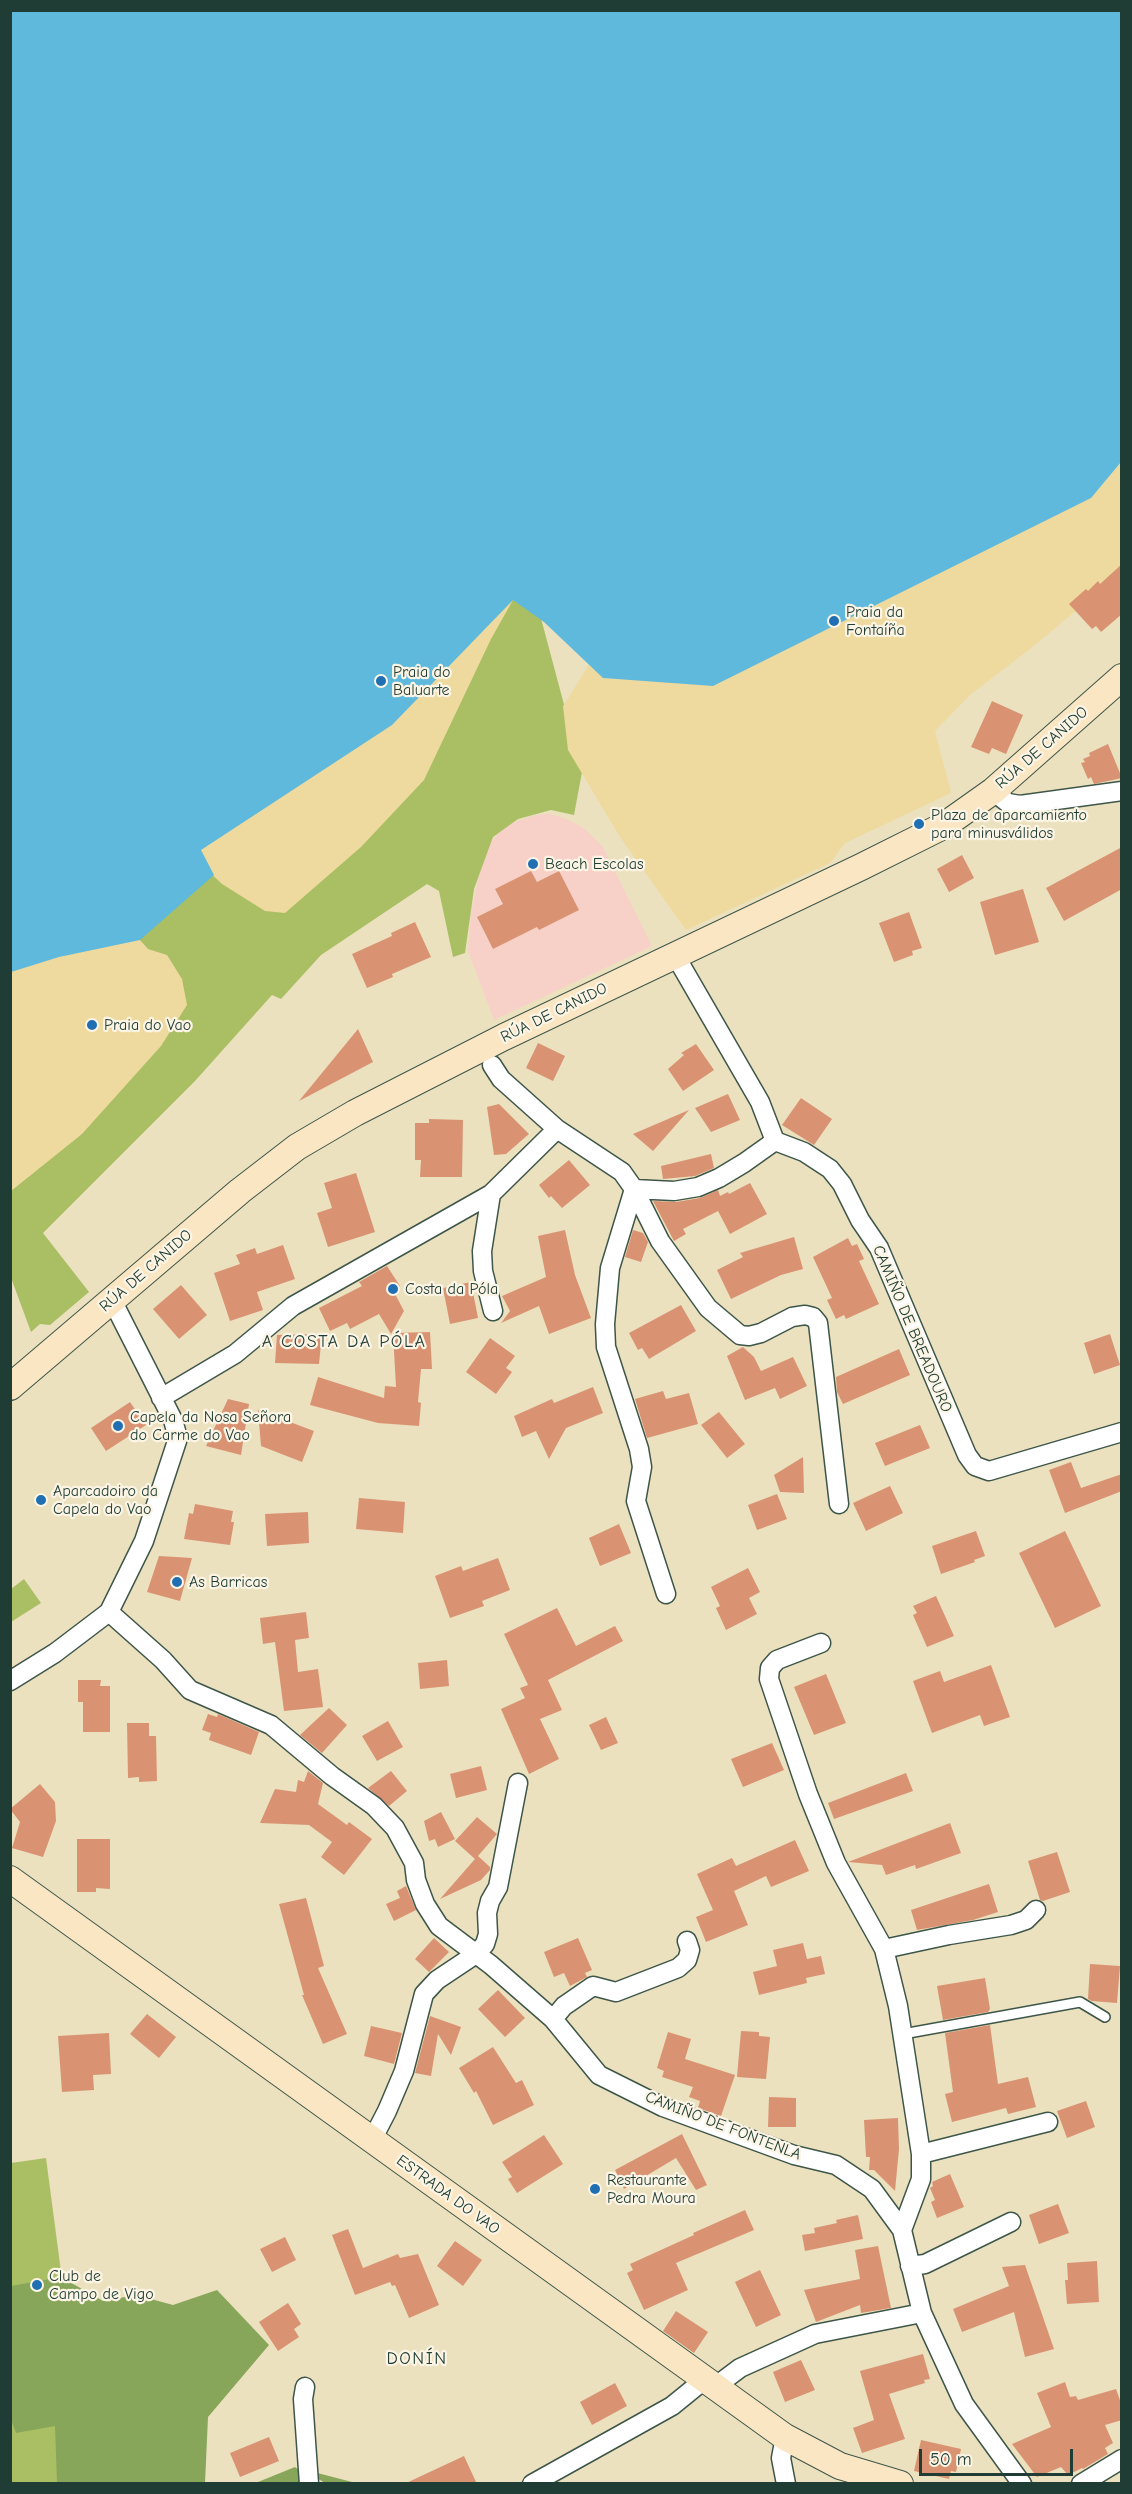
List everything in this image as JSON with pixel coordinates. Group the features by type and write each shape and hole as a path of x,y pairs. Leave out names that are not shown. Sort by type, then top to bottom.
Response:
{"main road":[{"name":"RÚA DE CANIDO","path":"10,1387 240,1191 297,1147 325,1130 504,1037 945,825 993,791 1122,677"},
{"name":"ESTRADA DO VAO","path":"10,1879 785,2437 840,2466 900,2484"}],"street":[{"path":"993,791 1008,802 1020,805 1122,791"},
{"path":"634,1189 674,1191 698,1187 744,1163 775,1140 760,1102 675,955"},
{"path":"492,1065 501,1079 557,1129 622,1172 634,1189 660,1241 708,1308 740,1335 749,1336 761,1333 792,1317 805,1315 813,1317 818,1323 839,1503"},
{"path":"161,1398 235,1354 293,1306 490,1194 557,1129"},
{"name":"CAMIÑO DE BREADOURO","path":"775,1140 804,1152 830,1169 842,1184 860,1220 879,1248 967,1455 975,1466 989,1471 1122,1432"},
{"path":"634,1189 610,1268 605,1324 606,1347 639,1449 642,1467 636,1501 666,1593"},
{"path":"490,1194 482,1251 483,1271 493,1311"},
{"path":"10,1682 55,1653 109,1612 144,1541 178,1438 173,1420 112,1299"},
{"name":"CAMIÑO DE FONTENLA","path":"109,1612 163,1660 190,1690 271,1725 332,1776 374,1806 395,1828 414,1863 425,1904 439,1926 553,2019 599,2075 663,2107 794,2155 836,2165 872,2189 902,2230 922,2313 964,2404 1022,2484"},
{"path":"821,1643 777,1660 770,1668 769,1679 808,1794 836,1863 884,1949 903,2034 921,2154 921,2179 902,2230"},
{"path":"372,2140 392,2102 404,2071 424,1994 437,1980 476,1954 485,1944 488,1934 487,1913 490,1901 498,1887 518,1784"},
{"path":"884,1949 1011,1925 1026,1920 1036,1910"},
{"path":"553,2019 564,2006 593,1986 616,1992 626,1990 678,1968 687,1960 690,1950 687,1941"},
{"path":"921,2154 1048,2122"},
{"path":"910,2266 926,2264 1011,2222"},
{"path":"532,2484 710,2384 724,2380 740,2368 815,2334 922,2313"},
{"path":"305,2387 303,2398 309,2484"},
{"path":"785,2437 781,2458 786,2484"},
{"path":"1082,2484 1122,2459"}],"lane":[{"path":"903,2034 1080,2001 1105,2017"}],"shaded area":[{"name":"Beach Escolas","path":"550,814 584,828 603,847 652,946 494,1020 468,951 471,914 484,852 498,833 512,823 535,815"}],"green space":[{"path":"503,476 582,772 574,815 551,810 518,819 493,837 474,889 465,953 453,957 439,891 427,884 321,955 281,999 272,995 195,1081 43,1233 89,1292 50,1325 40,1324 31,1332 10,1275 10,875"},
{"path":"24,1579 41,1603 11,1622 11,1589"},
{"name":"Club de Campo de Vigo","path":"46,2158 79,2408 57,2483 11,2484 11,2163"},
{"path":"61,2277 103,2301 136,2295 173,2305 217,2290 269,2345 208,2417 205,2483 57,2483 55,2426 16,2433 10,2417 11,2286"},
{"path":"295,2467 315,2483 253,2484"},
{"path":"302,2469 356,2483 325,2483"}],"sand":[{"name":"Praia da Fontaíña","path":"1121,301 1121,573 1030,649 971,694 935,731 951,793 845,843 830,863 686,930 620,837 568,750 563,706 592,660"},
{"path":"513,600 491,639 424,780 361,847 285,913 265,911 222,884 184,848"},
{"name":"Praia do Vao","path":"11,876 140,940 148,949 167,955 182,979 187,1005 161,1046 82,1134 11,1191"}],"water":[{"path":"11,10 1121,11 1121,462 1091,498 713,686 603,678 544,622 513,600 392,725 201,850 214,875 140,940 59,957 11,972"}],"building":[{"path":"1122,564 1122,614 1101,632 1096,626 1092,629 1069,604 1098,581 1100,584"},
{"path":"992,701 1023,715 1006,754 992,748 989,754 971,747"},
{"path":"1108,744 1122,778 1094,784 1091,777 1088,779 1081,763 1085,762 1083,759 1090,756 1089,753"},
{"path":"1122,847 1122,889 1064,921 1046,888"},
{"path":"962,855 974,878 949,892 937,869"},
{"path":"531,871 537,882 559,871 579,910 539,930 537,927 493,949 477,917 503,904 495,889"},
{"path":"1023,889 1039,942 995,955 980,902"},
{"path":"909,912 922,948 912,951 913,955 894,962 879,923"},
{"path":"415,922 431,957 367,988 352,954 392,936 391,933"},
{"path":"358,1029 373,1062 299,1101"},
{"path":"538,1043 565,1056 553,1081 526,1068"},
{"path":"696,1044 714,1070 683,1091 668,1069 684,1055 681,1053"},
{"path":"728,1094 740,1120 711,1132 695,1108"},
{"path":"801,1098 832,1119 814,1145 782,1125"},
{"path":"499,1104 529,1134 506,1154 494,1155 487,1107"},
{"path":"689,1110 653,1151 633,1134"},
{"path":"429,1119 463,1120 462,1177 420,1177 421,1160 415,1160 415,1123 429,1123"},
{"path":"711,1154 714,1168 695,1176 663,1179 661,1166"},
{"path":"569,1160 590,1185 562,1208 551,1196 549,1198 539,1185"},
{"path":"356,1173 375,1232 328,1247 317,1213 332,1208 324,1183"},
{"path":"750,1183 767,1214 730,1234 718,1211 683,1229 686,1234 674,1241 653,1201 676,1202 700,1198 718,1190 720,1196"},
{"path":"565,1230 575,1275 591,1318 549,1334 539,1306 501,1323 510,1311 502,1296 546,1277 538,1236"},
{"path":"633,1230 643,1233 648,1242 641,1262 625,1257"},
{"path":"794,1237 803,1269 781,1275 731,1299 717,1270 743,1257 740,1253"},
{"path":"848,1238 852,1246 857,1244 864,1259 859,1261 879,1304 846,1319 844,1315 836,1319 827,1300 832,1298 813,1257"},
{"path":"283,1245 295,1279 257,1292 263,1310 230,1321 214,1273 240,1264 236,1255 255,1248 257,1254"},
{"path":"387,1266 400,1286 393,1290 404,1311 391,1334 379,1314 350,1329 347,1323 330,1331 319,1308 362,1286 359,1282"},
{"path":"471,1282 478,1318 450,1324 443,1288"},
{"path":"181,1285 207,1315 179,1339 153,1309"},
{"path":"681,1305 696,1331 649,1359 642,1348 638,1350 629,1333"},
{"path":"430,1332 432,1369 421,1369 418,1402 421,1403 419,1426 378,1423 310,1405 318,1377 384,1398 385,1386 396,1387 393,1333"},
{"path":"322,1334 319,1364 275,1363 277,1335"},
{"path":"1110,1334 1120,1365 1094,1374 1084,1343"},
{"path":"490,1338 515,1356 506,1368 512,1372 496,1394 466,1372"},
{"path":"743,1347 754,1357 761,1371 793,1357 807,1386 780,1399 775,1388 745,1400 727,1356"},
{"path":"899,1349 910,1375 843,1404 837,1392 836,1377"},
{"path":"593,1387 603,1413 566,1428 549,1459 536,1431 522,1437 514,1416 552,1399 554,1403"},
{"path":"663,1391 666,1399 689,1393 698,1424 647,1438 635,1399"},
{"path":"228,1399 249,1404 241,1455 206,1446"},
{"name":"Capela da Nosa Señora do Carme do Vao","path":"130,1402 146,1425 106,1451 91,1428"},
{"path":"258,1410 314,1431 302,1462 261,1446"},
{"path":"719,1412 745,1444 727,1458 701,1425"},
{"path":"920,1425 930,1448 885,1466 875,1443"},
{"path":"803,1457 804,1493 780,1492 774,1475"},
{"path":"1071,1462 1081,1488 1122,1474 1122,1491 1065,1513 1049,1470"},
{"path":"890,1486 903,1513 866,1531 853,1503"},
{"path":"777,1494 787,1519 757,1530 748,1505"},
{"path":"359,1498 405,1502 403,1533 356,1529"},
{"path":"195,1504 233,1511 231,1522 234,1522 230,1545 184,1539 189,1513 193,1514"},
{"path":"308,1512 309,1543 267,1546 265,1514"},
{"path":"619,1524 631,1553 600,1566 589,1538"},
{"path":"976,1531 985,1556 941,1574 932,1546"},
{"path":"1065,1531 1101,1606 1055,1628 1019,1553"},
{"path":"159,1556 192,1558 180,1601 147,1592"},
{"path":"498,1558 510,1590 482,1601 484,1606 450,1618 435,1576 461,1566 463,1571"},
{"path":"748,1568 760,1592 749,1598 757,1614 726,1630 716,1608 720,1606 711,1587"},
{"path":"936,1596 954,1636 927,1647 913,1615 917,1613 913,1606"},
{"path":"557,1608 576,1646 615,1626 623,1641 548,1680 562,1710 540,1719 559,1759 529,1774 501,1709 525,1698 520,1688 528,1685 504,1634"},
{"path":"306,1612 309,1638 295,1640 298,1672 318,1669 323,1707 284,1711 275,1642 263,1644 260,1618"},
{"path":"447,1660 449,1686 420,1689 418,1663"},
{"path":"991,1665 1010,1717 984,1726 980,1715 932,1733 913,1681 940,1671 944,1682"},
{"path":"826,1674 846,1723 814,1735 794,1687"},
{"path":"78,1680 101,1680 100,1686 110,1686 110,1732 83,1732 83,1702 78,1702"},
{"path":"329,1708 347,1725 322,1753 300,1735"},
{"path":"208,1714 217,1717 218,1714 259,1732 251,1755 209,1740 211,1733 202,1730"},
{"path":"606,1717 618,1743 601,1750 589,1725"},
{"path":"388,1721 403,1747 377,1761 362,1736"},
{"path":"127,1723 149,1723 149,1736 156,1736 157,1781 139,1782 139,1777 128,1778"},
{"path":"772,1743 784,1770 743,1787 731,1759"},
{"path":"481,1766 487,1790 456,1798 450,1774"},
{"path":"308,1771 323,1783 318,1804 347,1825 349,1822 372,1839 344,1875 321,1857 332,1842 309,1825 260,1823 275,1789 296,1792 298,1780 304,1782"},
{"path":"391,1771 407,1791 389,1806 368,1788"},
{"path":"906,1773 913,1791 834,1819 828,1803"},
{"path":"40,1784 55,1802 56,1821 43,1857 12,1848 20,1822 10,1809"},
{"path":"441,1812 455,1839 438,1847 435,1839 429,1841 424,1821"},
{"path":"477,1817 497,1834 478,1856 490,1867 490,1870 481,1880 440,1899 475,1859 455,1841"},
{"path":"950,1823 961,1853 916,1869 915,1865 886,1875 882,1865 848,1862"},
{"path":"77,1839 110,1839 110,1889 96,1888 96,1892 77,1892"},
{"path":"795,1840 809,1871 771,1887 766,1876 734,1891 748,1925 706,1942 696,1917 713,1910 697,1874 732,1858 736,1866"},
{"path":"1057,1852 1070,1892 1043,1901 1040,1900 1028,1861"},
{"path":"989,1884 998,1912 973,1920 917,1930 911,1910"},
{"path":"406,1886 416,1910 394,1921 386,1904 400,1898 397,1891"},
{"path":"306,1898 324,1966 318,1968 347,2034 323,2044 302,1995 304,1995 279,1904"},
{"path":"434,1938 449,1952 429,1972 415,1959"},
{"path":"578,1938 592,1970 585,1973 587,1977 570,1986 564,1973 554,1977 544,1952"},
{"path":"803,1943 807,1959 821,1956 825,1974 806,1978 807,1983 759,1995 753,1972 777,1966 773,1950"},
{"path":"1090,1964 1120,1966 1117,2003 1088,1999"},
{"path":"985,1978 990,2009 988,2012 943,2020 937,1986"},
{"path":"498,1990 525,2018 505,2037 478,2009"},
{"path":"147,2014 176,2037 159,2058 130,2034"},
{"path":"430,2016 461,2027 451,2055 438,2034 431,2076 415,2073"},
{"path":"990,2025 998,2084 1028,2077 1036,2107 1008,2114 1006,2108 952,2122 945,2094 953,2092 945,2033"},
{"path":"371,2026 402,2033 394,2064 364,2056"},
{"path":"741,2031 759,2032 759,2036 770,2037 766,2079 737,2077"},
{"path":"668,2032 691,2039 685,2059 735,2075 721,2116 698,2108 700,2101 689,2097 693,2087 662,2077 664,2071 657,2068"},
{"path":"109,2033 111,2074 93,2075 94,2090 62,2092 58,2036"},
{"path":"493,2047 516,2083 522,2080 534,2105 493,2125 476,2091 474,2093 459,2068"},
{"path":"769,2097 796,2098 796,2127 768,2127"},
{"path":"1086,2101 1095,2127 1067,2138 1057,2111"},
{"path":"898,2118 899,2149 895,2191 874,2170 869,2170 870,2157 866,2157 864,2120"},
{"path":"682,2134 707,2185 696,2190 676,2158 624,2189 615,2170"},
{"path":"544,2135 563,2164 517,2193 508,2179 512,2177 502,2162"},
{"path":"950,2174 964,2207 937,2218 931,2202 935,2200 930,2188 933,2186 932,2182"},
{"path":"1058,2204 1069,2233 1039,2244 1029,2215"},
{"path":"745,2210 754,2230 676,2263 688,2290 644,2310 627,2273 633,2270 630,2264"},
{"path":"858,2215 863,2239 805,2251 802,2235 815,2233 814,2228 837,2223 836,2220"},
{"path":"348,2229 363,2268 398,2254 400,2258 418,2254 439,2305 409,2318 395,2285 392,2286 390,2282 355,2295 332,2235"},
{"path":"285,2237 296,2260 272,2272 260,2249"},
{"path":"455,2241 482,2260 463,2286 437,2266"},
{"path":"878,2246 891,2308 861,2313 860,2305 816,2322 804,2290 860,2279 855,2250"},
{"path":"1097,2261 1099,2302 1067,2304 1065,2280 1068,2280 1067,2263"},
{"path":"1025,2265 1054,2349 1025,2357 1014,2312 962,2332 953,2309 1009,2286 1002,2267"},
{"path":"760,2270 781,2315 756,2327 735,2282"},
{"path":"288,2303 301,2324 294,2329 299,2337 278,2351 259,2322"},
{"path":"676,2311 708,2332 694,2353 663,2331"},
{"path":"923,2354 930,2379 924,2380 925,2383 889,2394 905,2439 862,2453 853,2428 874,2420 860,2371"},
{"path":"801,2360 815,2390 785,2402 773,2372"},
{"path":"1065,2382 1070,2397 1076,2396 1078,2400 1116,2389 1122,2406 1122,2420 1105,2425 1113,2443 1105,2448 1108,2454 1068,2475 1061,2467 1037,2477 1012,2444 1051,2427 1037,2393"},
{"path":"615,2383 627,2406 592,2425 580,2402"},
{"path":"269,2437 279,2461 240,2477 230,2453"},
{"path":"921,2440 961,2449 956,2472 951,2471 949,2479 914,2471"},
{"path":"464,2456 477,2484 404,2484"}],"place":[{"name":"Praia da Fontaíña","path":"834,621"},
{"name":"Praia do Baluarte","path":"381,681"},
{"name":"Plaza de aparcamiento para minusválidos","path":"919,824"},
{"name":"Beach Escolas","path":"533,864"},
{"name":"Praia do Vao","path":"92,1025"},
{"name":"Costa da Póla","path":"393,1289"},
{"name":"Capela da Nosa Señora do Carme do Vao","path":"118,1426"},
{"name":"Aparcadoiro da Capela do Vao","path":"41,1500"},
{"name":"As Barricas","path":"177,1582"},
{"name":"Restaurante Pedra Moura","path":"595,2189"},
{"name":"Club de Campo de Vigo","path":"37,2285"}],"district":[{"name":"A COSTA DA PÓLA","path":"344,1342"},
{"name":"DONÍN","path":"417,2359"}]}
